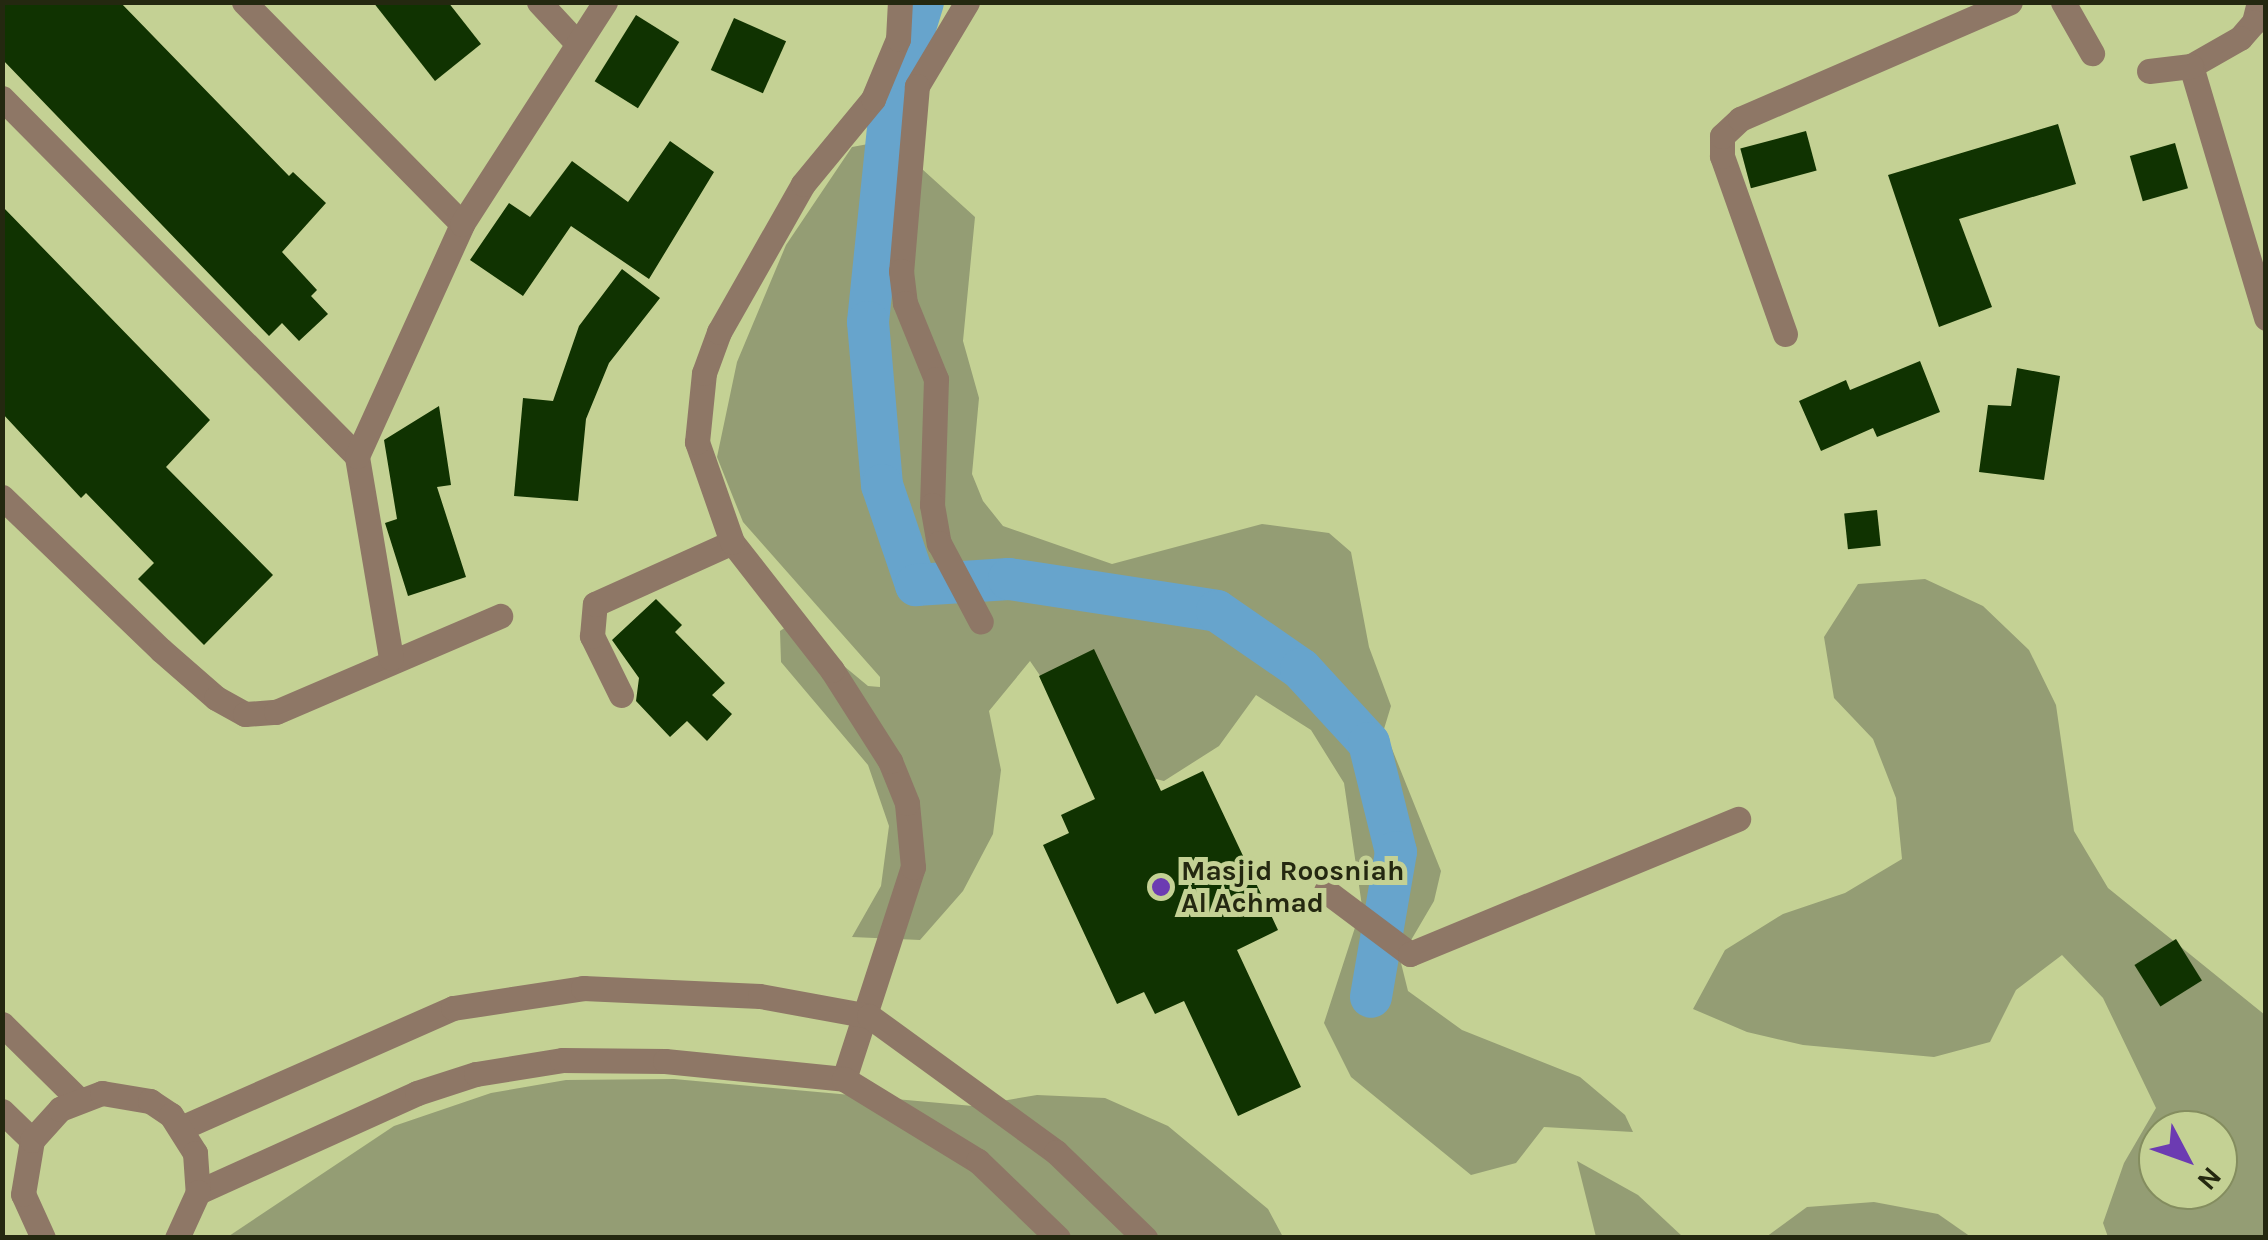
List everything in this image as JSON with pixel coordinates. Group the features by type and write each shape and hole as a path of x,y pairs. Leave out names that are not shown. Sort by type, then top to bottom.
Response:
{"street":[{"path":"244,2 462,224"},
{"path":"539,2 578,43"},
{"path":"391,658 357,456 462,224 605,2"},
{"path":"844,1079 869,1016 913,867 906,803 890,761 832,670 732,542 697,442 704,372 719,332 802,184 873,99 898,39 900,2"},
{"path":"966,2 917,86 902,221 905,303 936,379 932,505 939,543 982,622"},
{"path":"1784,334 1722,156 1722,136 1740,120 2010,2"},
{"path":"2063,2 2092,53"},
{"path":"2148,72 2191,66 2240,38 2254,22 2258,2"},
{"path":"2191,66 2266,318"},
{"path":"2,98 357,456"},
{"path":"2,497 162,650 216,698 245,714 276,712 391,658 500,616"},
{"path":"621,695 592,636 595,604 732,542"},
{"path":"1326,891 1410,954 1738,820"},
{"path":"181,1128 453,1008 520,995 648,988 760,996 869,1016 1056,1152 1145,1238"},
{"path":"2,1024 78,1099"},
{"path":"198,1192 417,1093 494,1071 562,1060 631,1061 844,1079 978,1161 1058,1238"},
{"path":"44,1238 24,1194 32,1140 44,1123 78,1099 127,1094 150,1101 181,1128 195,1153 198,1192 177,1238"},
{"path":"2,1111 32,1140"}],"green space":[{"path":"890,140 975,217 963,341 979,398 972,474 983,501 1003,526 1112,564 1262,524 1329,533 1351,552 1369,647 1391,706 1384,729 1441,871 1434,901 1400,959 1408,991 1462,1030 1580,1077 1625,1115 1633,1132 1544,1127 1516,1163 1471,1175 1351,1077 1324,1023 1362,906 1344,783 1311,730 1256,695 1219,746 1164,781 1102,766 1030,661 989,711 1001,770 993,834 963,891 920,940 852,937 881,886 889,826 868,765 781,662 780,631 792,623 868,686 880,687 880,677 743,522 717,457 737,362 786,245 852,147"},
{"path":"1925,579 1983,606 2029,650 2056,705 2074,831 2108,888 2265,1015 2265,1237 2108,1237 2103,1223 2124,1163 2138,1139 2138,1210 2238,1210 2238,1110 2155,1110 2103,998 2062,955 2016,990 1990,1042 1934,1057 1803,1045 1747,1032 1693,1009 1725,950 1783,914 1845,893 1902,859 1896,798 1873,739 1834,698 1824,637 1858,584"},
{"path":"674,1079 973,1106 1037,1095 1105,1098 1168,1126 1268,1209 1283,1237 226,1238 394,1126 491,1093 566,1080"},
{"path":"1577,1161 1638,1195 1683,1237 1596,1237"},
{"path":"1874,1202 1938,1214 1971,1237 1766,1237 1807,1207"}],"building":[{"path":"2,2 120,2 289,176 293,172 326,203 282,252 317,290 311,296 328,314 299,341 282,323 269,336 2,59"},
{"path":"373,2 448,2 481,44 435,81"},
{"path":"636,15 679,42 638,108 595,81"},
{"path":"734,18 786,41 763,93 711,70"},
{"path":"2058,124 2076,184 1959,219 1992,307 1939,327 1888,175"},
{"path":"1806,131 1817,171 1751,188 1740,149"},
{"path":"670,141 714,172 649,279 571,226 523,296 470,260 509,203 530,217 572,161 628,202"},
{"path":"2175,143 2188,188 2143,201 2130,156"},
{"path":"2,206 210,420 166,467 273,575 204,645 138,579 154,563 86,493 81,498 2,413"},
{"path":"622,269 660,298 609,363 586,419 578,501 514,496 523,398 553,401 579,326"},
{"path":"1920,361 1940,412 1877,437 1873,428 1821,451 1799,401 1846,380 1850,390"},
{"path":"2017,368 2060,376 2044,480 1979,472 1988,405 2011,406"},
{"path":"439,406 451,485 437,487 466,577 408,596 385,523 397,519 384,440"},
{"path":"1877,510 1881,546 1848,549 1844,513"},
{"path":"656,599 682,625 675,632 725,683 712,695 732,714 707,741 687,721 670,737 636,701 639,678 612,640"},
{"name":"Masjid Roosniah Al Achmad","path":"1094,649 1161,791 1203,771 1278,930 1237,950 1301,1087 1238,1116 1184,1001 1155,1014 1144,992 1117,1004 1043,845 1069,833 1061,815 1095,799 1039,676"},
{"path":"2176,939 2202,981 2160,1007 2134,965"}],"waterway":[{"path":"923,2 890,109 868,322 882,485 916,585 1009,579 1217,611 1301,669 1369,743 1396,852 1371,997"}],"place":[{"name":"Masjid Roosniah Al Achmad","path":"1161,887"}]}
